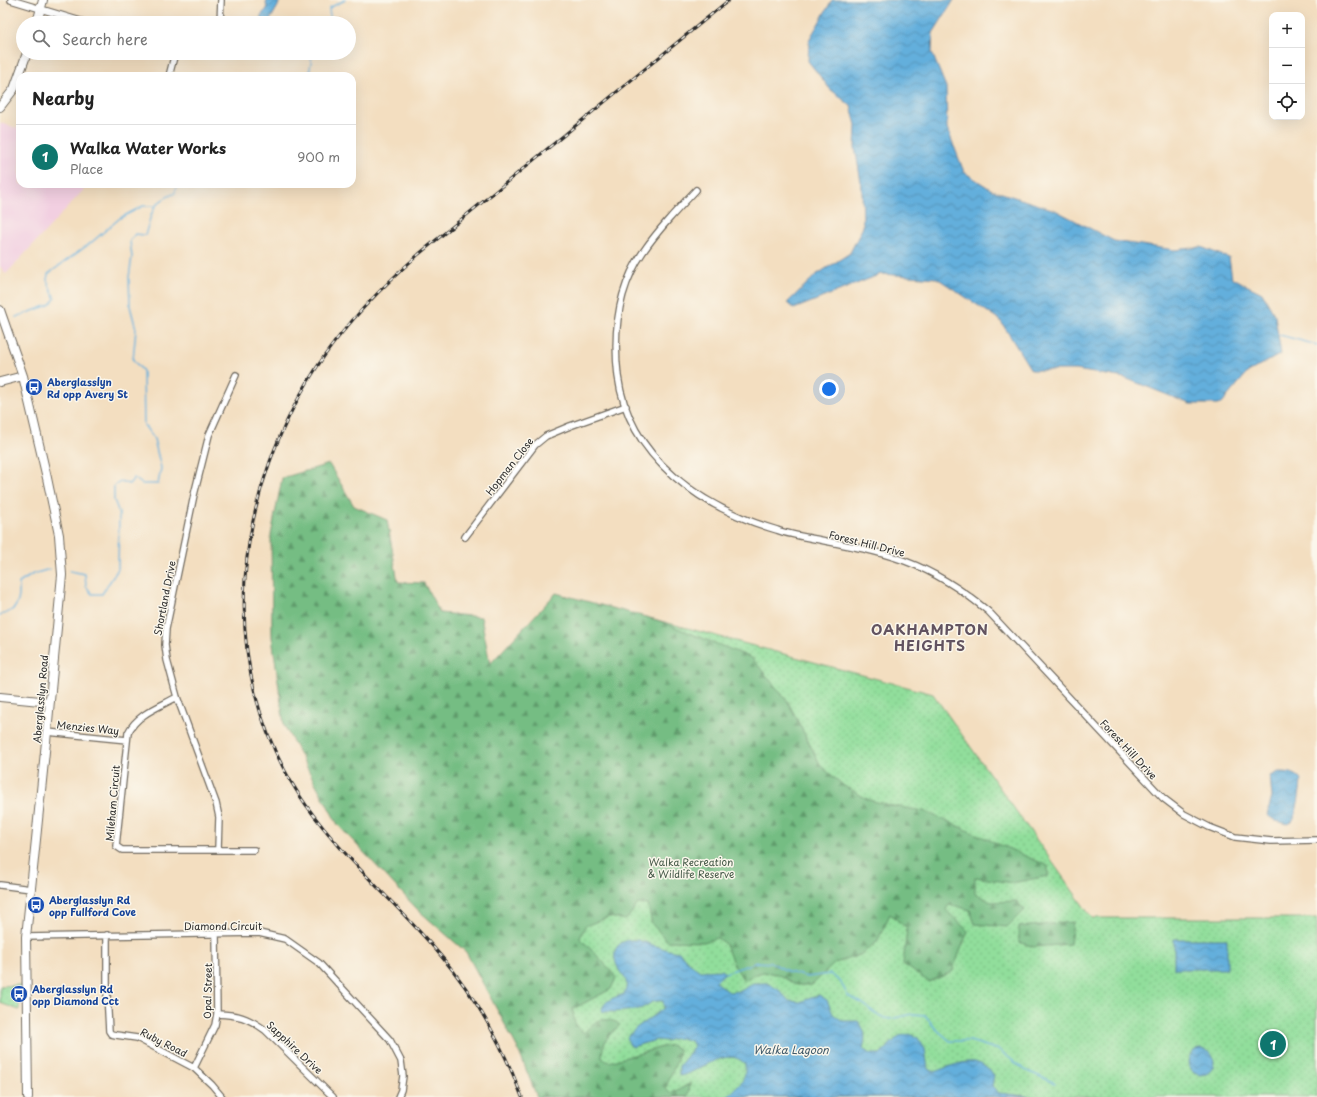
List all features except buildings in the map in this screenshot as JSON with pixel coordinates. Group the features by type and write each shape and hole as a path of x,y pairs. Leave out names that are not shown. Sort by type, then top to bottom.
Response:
{"main road":[{"path":"38,16 43,0"},
{"path":"21,72 25,60"},
{"path":"0,107 16,85"},
{"name":"Aberglasslyn Road","path":"0,310 23,376 47,478 59,535 62,575 26,937 28,1097"},
{"path":"0,382 23,376"},
{"path":"0,697 50,702"}],"street":[{"path":"11,0 64,16"},
{"path":"220,16 221,0"},
{"path":"170,72 174,60"},
{"name":"Forest Hill Drive","path":"696,190 660,229 642,254 631,274 622,296 617,323 615,342 619,382 626,406 640,437 656,460 702,498 739,517 778,531 870,551 906,562 941,577 989,612 1162,798 1184,814 1209,827 1235,837 1271,841 1317,840"},
{"name":"Shortland Drive","path":"218,849 219,817 216,803 177,697 167,660 165,645 166,629 194,495 209,435 236,375"},
{"name":"Hopman Close","path":"465,537 535,445 546,436 626,406"},
{"name":"Mileham Circuit","path":"177,697 140,717 131,728 127,740 116,846 122,850 254,850"},
{"name":"Menzies Way","path":"47,732 127,740"},
{"path":"0,885 31,889"},
{"name":"Diamond Circuit","path":"26,937 259,933 285,939 319,963 390,1040 401,1061 403,1076 401,1090 398,1097"},
{"name":"Opal Street","path":"194,1068 215,1025 217,1014 216,934"},
{"name":"Ruby Road","path":"107,935 107,999 109,1031 112,1034 137,1038 194,1068 209,1081 222,1097"},
{"name":"Sapphire Drive","path":"217,1014 245,1017 255,1023 271,1036 333,1097"}],"shaded area":[{"path":"0,123 16,128 16,188 85,188 6,274 0,266"}],"green space":[{"path":"329,464 354,506 387,520 398,582 424,583 440,613 481,617 490,664 556,593 657,620 752,658 788,702 821,766 844,786 869,800 924,811 1048,866 1048,876 1012,883 975,877 975,893 991,902 1017,901 1024,910 1007,927 975,924 970,910 949,904 946,910 968,931 952,972 929,982 903,964 907,928 890,914 877,942 860,955 835,963 812,985 797,985 777,974 763,972 753,975 744,981 733,963 725,944 717,938 704,942 667,941 652,924 648,905 638,904 626,920 609,917 585,926 580,938 616,978 611,989 573,1009 574,1020 578,1029 584,1033 597,1021 601,1020 613,1021 620,1025 606,1039 603,1047 602,1058 609,1062 671,1045 679,1049 677,1060 666,1089 670,1093 690,1083 689,1092 686,1097 537,1097 517,1047 466,952 418,910 338,825 284,725 272,637 271,535 282,478"},
{"name":"Walka Recreation & Wildlife Reserve","path":"572,599 657,620 933,694 1092,918 1317,918 1317,1097 549,1097"},
{"path":"1073,922 1070,944 1034,947 1019,942 1019,927"},
{"path":"21,985 19,1010 0,1003 0,986"}],"water":[{"path":"267,0 280,0 272,16 261,16 267,9"},
{"path":"832,0 954,0 933,33 932,53 946,87 947,128 964,172 992,190 1055,210 1114,241 1175,250 1201,247 1229,258 1232,278 1262,293 1275,316 1281,354 1248,372 1221,404 1190,404 1125,378 1076,370 1031,370 1000,320 937,278 881,274 794,309 787,303 816,275 850,253 863,227 862,188 855,147 856,125 851,106 830,89 808,61 809,40"},
{"path":"1279,772 1293,773 1300,778 1301,781 1299,799 1294,818 1293,821 1288,824 1276,821 1267,815 1272,797 1270,776"},
{"path":"1174,939 1227,939 1227,969 1174,969"},
{"name":"Walka Lagoon","path":"629,940 638,940 679,952 689,963 700,971 721,970 725,973 715,982 729,992 741,991 753,983 767,983 779,990 789,1001 800,1002 819,995 827,1000 833,1014 843,1021 858,1021 865,1034 863,1049 870,1054 880,1054 899,1036 910,1034 918,1038 925,1049 928,1069 934,1072 960,1063 975,1062 988,1069 994,1075 992,1086 999,1093 1034,1097 728,1097 743,1080 745,1064 738,1059 730,1057 721,1058 687,1074 679,1076 679,1066 694,1046 691,1041 681,1038 666,1041 656,1040 632,1047 629,1044 627,1038 636,1028 664,1008 663,1001 652,1002 635,1010 614,1012 601,1011 607,1001 624,994 625,992 626,981 615,960 615,952 619,945"},
{"path":"1201,1049 1210,1053 1214,1062 1210,1071 1201,1075 1192,1071 1188,1062 1192,1053"}],"waterway":[{"path":"330,16 329,8 345,0"},
{"path":"310,72 311,60"},
{"path":"70,571 85,574 86,586 92,594 102,594 118,569 119,513 114,500 114,486 120,482 129,484 134,478 142,484 158,484 161,468 154,439 144,425 143,371 133,360 136,329 130,306 129,277 132,257 130,241 135,234 145,235 154,209 161,201 175,193 176,188"},
{"path":"16,317 49,305 55,299 47,280 48,274 92,242 120,218 143,206 154,206"},
{"path":"1276,334 1317,345"},
{"path":"0,615 15,608 19,595 19,583 33,574 50,569"},
{"path":"725,973 757,962 772,963 789,972 807,977 830,974 840,981 848,996 862,1003 880,1017 890,1019 913,1014 925,1015 935,1028 950,1041 970,1041 999,1050 1025,1070 1055,1083"}],"railway":[{"path":"522,1097 498,1041 488,1023 454,972 407,918 321,825 306,805 275,752 256,696 246,637 245,578 253,520 270,462 294,407 325,355 357,315 419,254 729,0"}],"place":[{"name":"Aberglasslyn Rd opp Avery St","path":"34,387"},
{"name":"Aberglasslyn Rd opp Fullford Cove","path":"36,905"},
{"name":"Aberglasslyn Rd opp Diamond Cct","path":"19,994"},
{"name":"Walka Water Works","path":"1273,1044"}],"district":[{"name":"OAKHAMPTON HEIGHTS","path":"930,638"}]}
